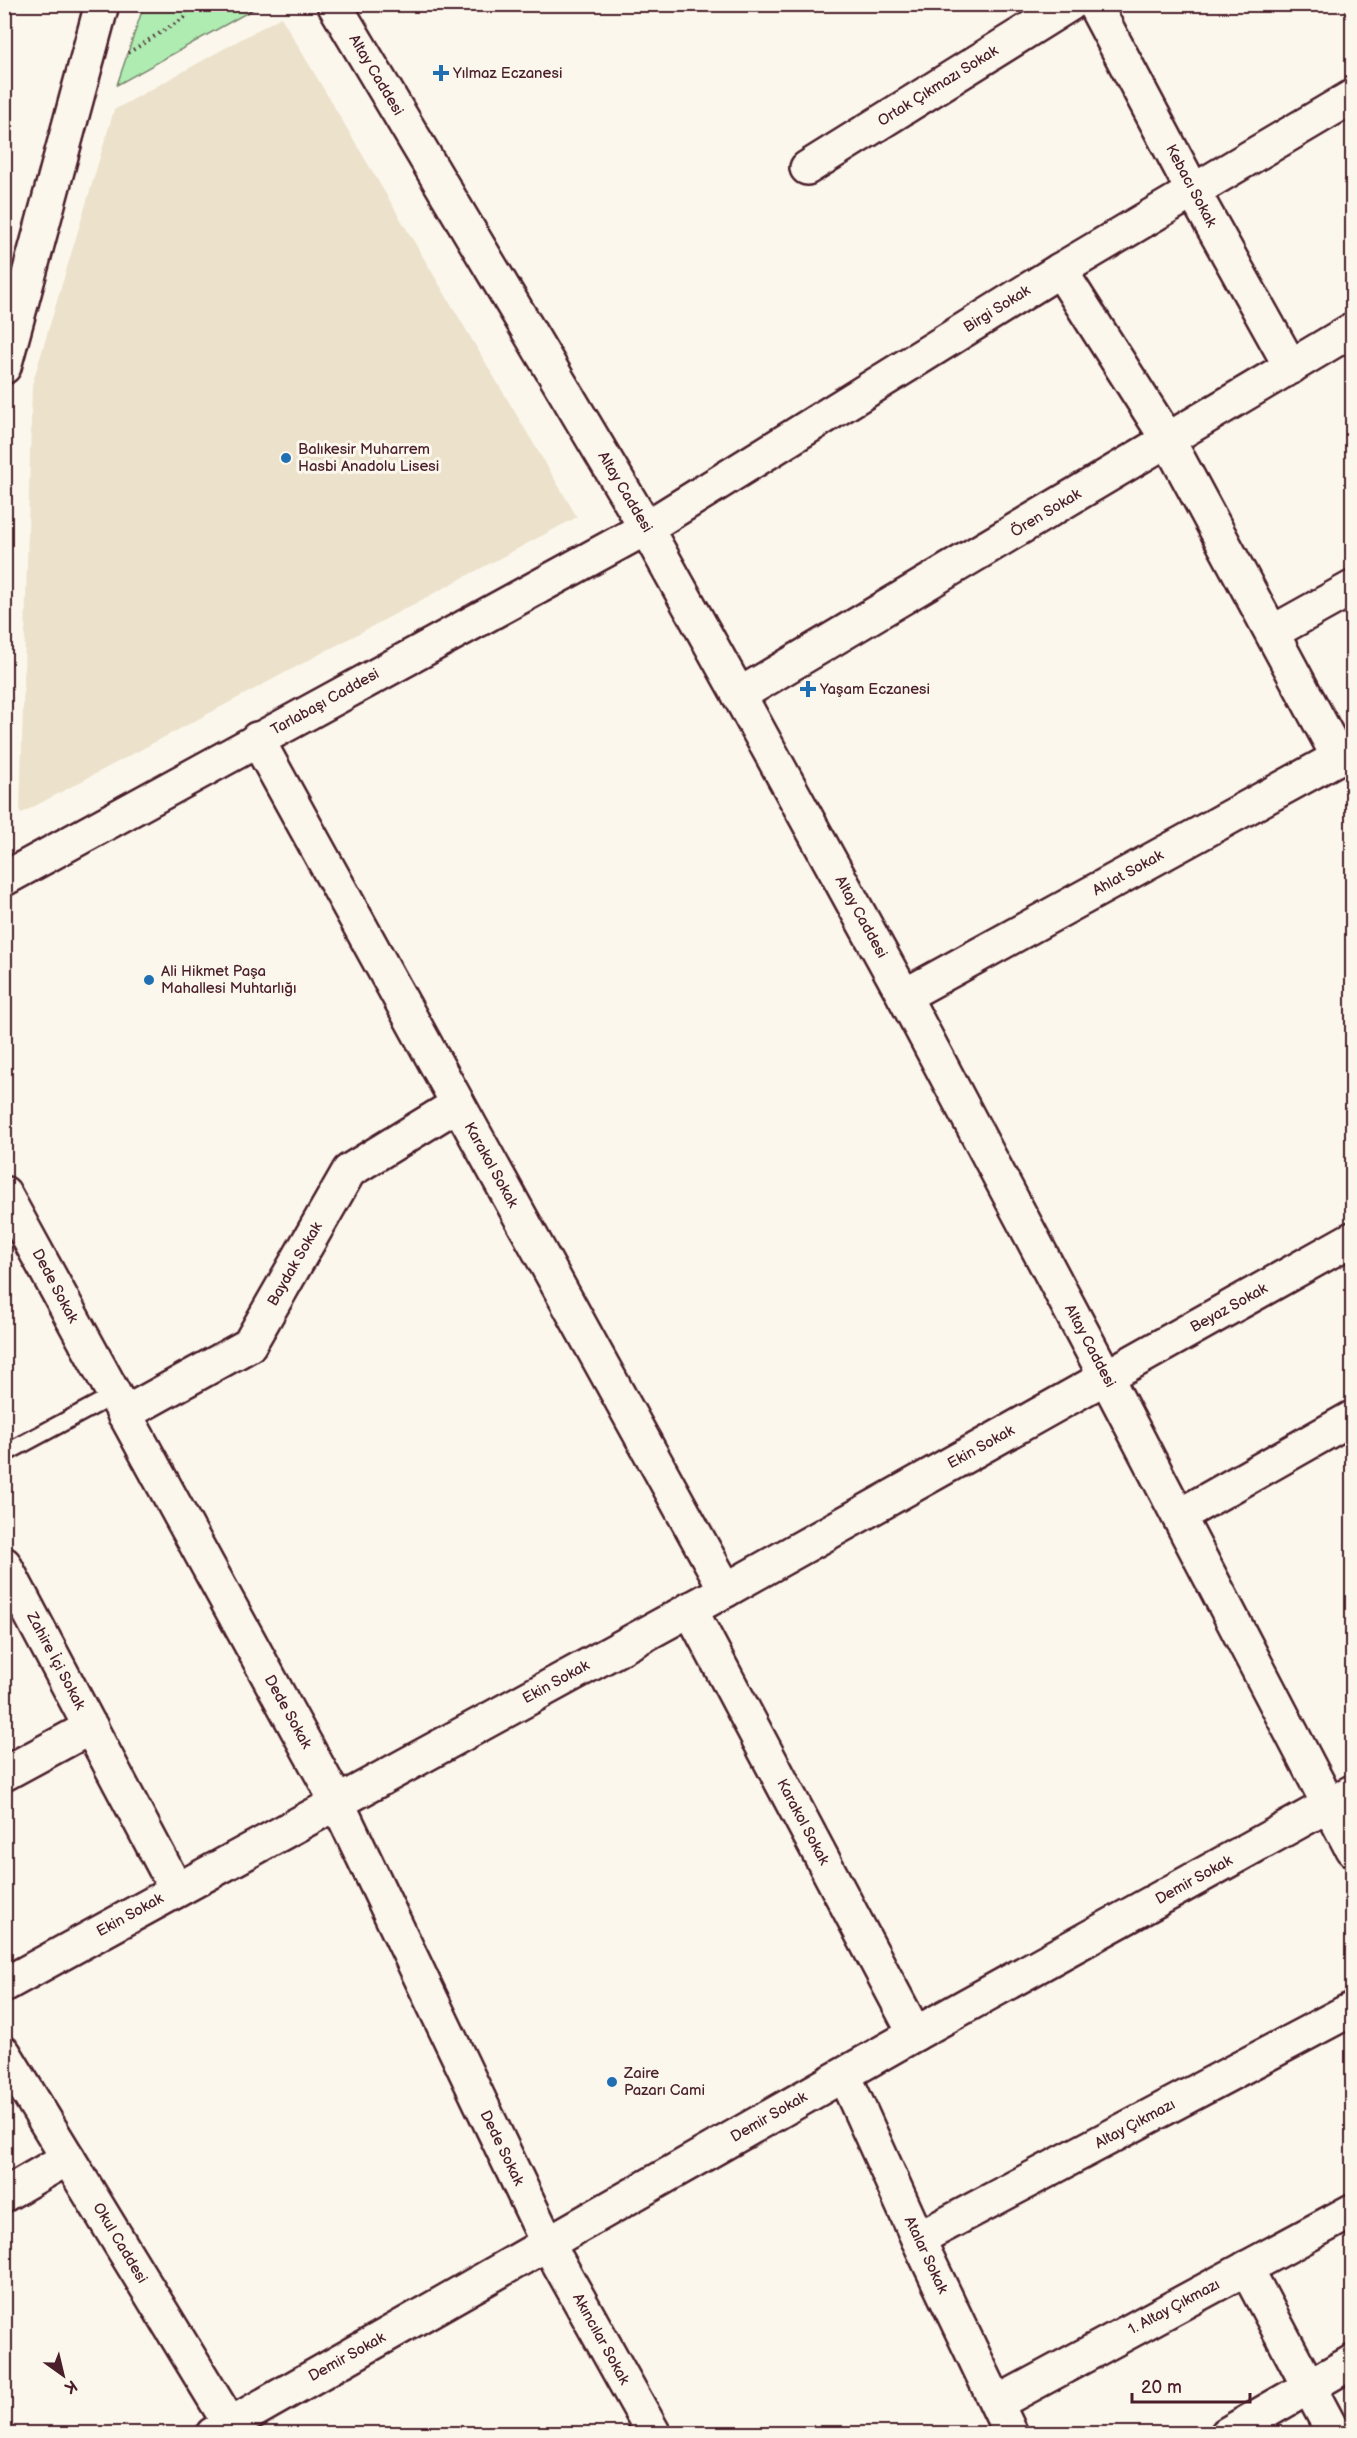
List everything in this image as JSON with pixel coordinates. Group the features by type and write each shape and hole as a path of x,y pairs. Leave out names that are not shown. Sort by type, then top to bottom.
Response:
{"street":[{"path":"4,367 102,4"},
{"name":"Altay Caddesi","path":"334,4 646,528 739,695 904,996 1179,1516 1341,1799 1353,1849"},
{"name":"Ortak Çıkmazı Sokak","path":"807,168 1070,4"},
{"name":"Kebacı Sokak","path":"1094,4 1193,191 1291,367"},
{"name":"Birgi Sokak","path":"646,528 1060,270 1353,97"},
{"path":"1060,270 1168,440 1272,632 1346,754"},
{"name":"Ören Sokak","path":"739,695 1353,330"},
{"name":"Tarlabaşı Caddesi","path":"4,879 646,528"},
{"path":"1272,632 1353,588"},
{"name":"Karakol Sokak","path":"257,739 726,1590"},
{"name":"Ahlat Sokak","path":"904,996 1346,754"},
{"name":"Baydak Sokak","path":"119,1404 249,1345 349,1171 458,1104"},
{"name":"Dede Sokak","path":"4,1193 337,1802 548,2244"},
{"name":"Beyaz Sokak","path":"1106,1377 1353,1239"},
{"name":"Ekin Sokak","path":"4,1984 726,1590 1106,1377"},
{"path":"1179,1516 1353,1418"},
{"name":"Zahire İçi Sokak","path":"4,1564 176,1889"},
{"name":"Karakol Sokak","path":"690,1609 915,2034"},
{"name":"Zahire İçi Sokak","path":"4,1774 91,1727"},
{"name":"Demir Sokak","path":"226,2430 844,2074 1341,1799"},
{"name":"Altay Çıkmazı","path":"918,2239 1353,2009"},
{"name":"Okul Caddesi","path":"4,2053 68,2158 226,2430"},
{"name":"Atalar Sokak","path":"844,2074 918,2239 1011,2433"},
{"path":"4,2195 68,2158"},
{"name":"1. Altay Çıkmazı","path":"997,2403 1353,2211"},
{"name":"Akıncılar Sokak","path":"548,2244 654,2433"},
{"path":"1246,2268 1334,2433"},
{"path":"1227,2433 1353,2361"}],"lane":[{"path":"4,1454 119,1404"}],"path":[{"path":"128,53 184,18 189,4"},
{"path":"248,4 250,11"}],"shaded area":[{"name":"Balıkesir Muharrem Hasbi Anadolu Lisesi","path":"281,17 577,517 20,814 32,385 114,110"}],"green space":[{"path":"144,4 261,5 117,85"}],"place":[{"name":"Yılmaz Eczanesi","path":"441,73"},
{"name":"Balıkesir Muharrem Hasbi Anadolu Lisesi","path":"286,458"},
{"name":"Yaşam Eczanesi","path":"808,689"},
{"name":"Ali Hikmet Paşa Mahallesi Muhtarlığı","path":"149,980"},
{"name":"Zaire Pazarı Cami","path":"612,2082"}]}
